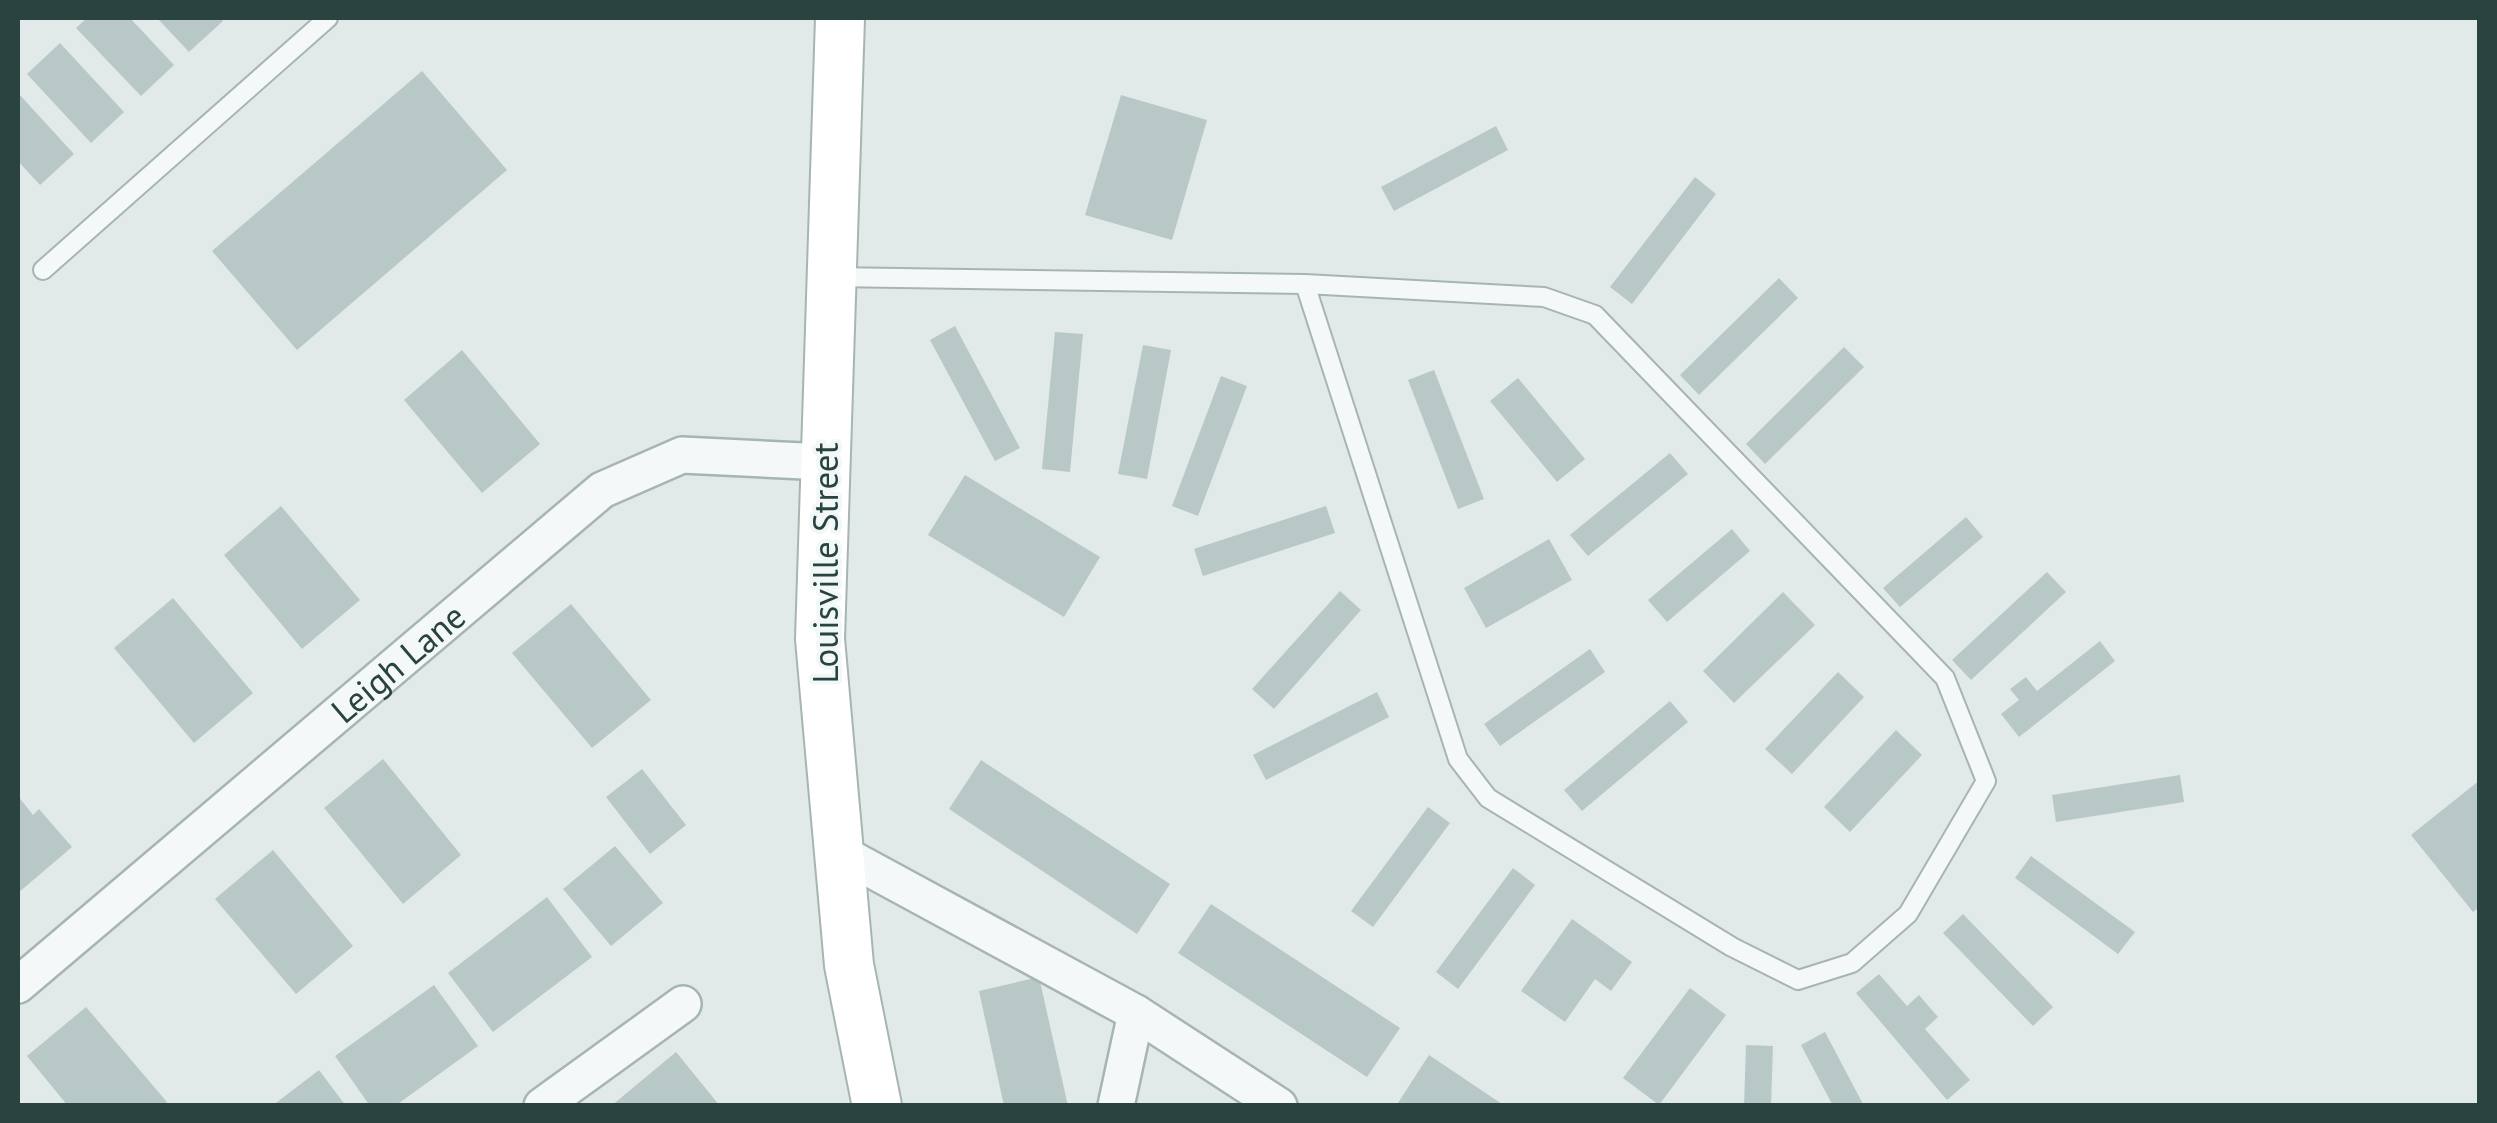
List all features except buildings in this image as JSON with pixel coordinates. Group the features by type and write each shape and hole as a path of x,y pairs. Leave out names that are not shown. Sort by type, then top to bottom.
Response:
{"main road":[{"name":"Louisville Street","path":"840,18 820,638 850,965 877,1106"}],"street":[{"name":"Leigh Lane","path":"18,984 602,490 682,455 824,462"},
{"path":"839,852 1136,1014 1279,1106"},
{"path":"542,1106 684,1004"},
{"path":"1116,1106 1136,1014"}],"lane":[{"path":"43,270 328,18"},
{"path":"831,277 1305,284 1544,297 1595,316 1945,678 1986,781 1908,914 1852,964 1798,980 1732,947 1488,798 1458,759 1305,284"}]}
